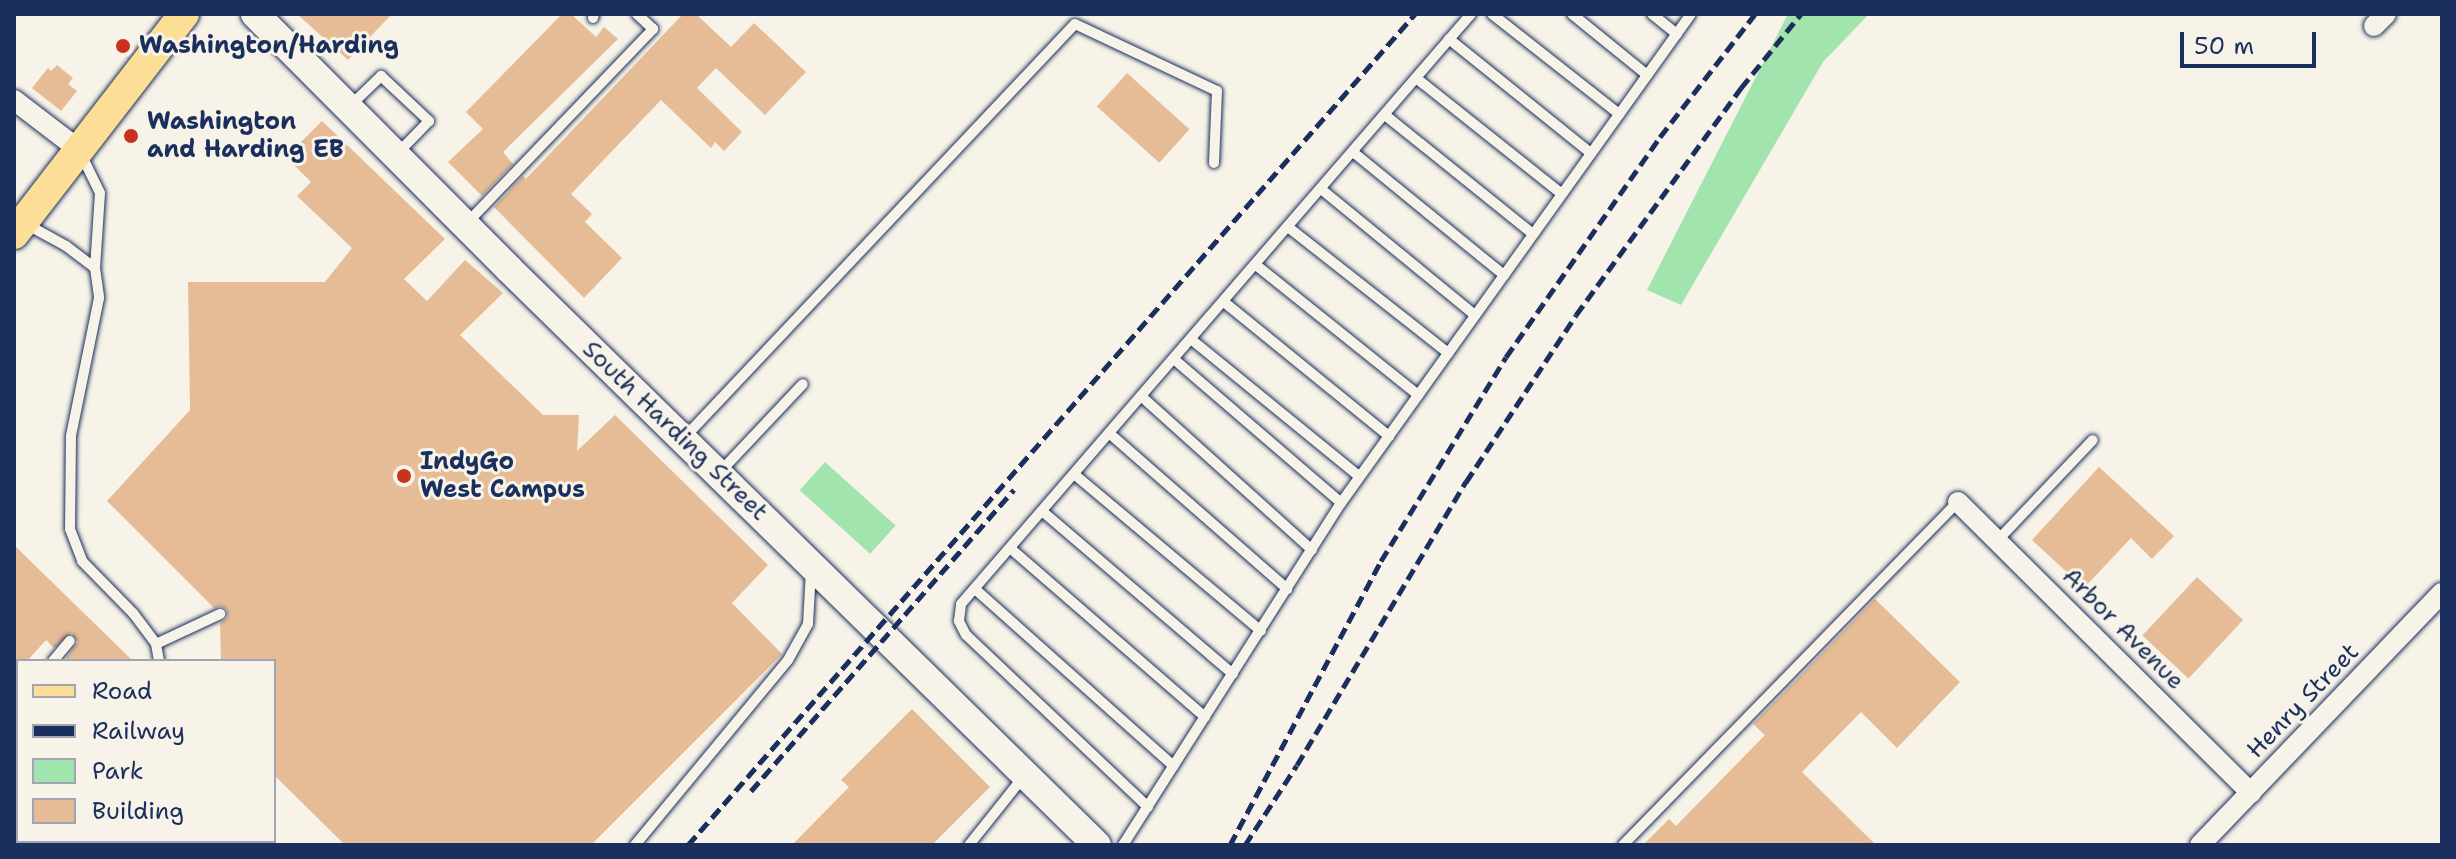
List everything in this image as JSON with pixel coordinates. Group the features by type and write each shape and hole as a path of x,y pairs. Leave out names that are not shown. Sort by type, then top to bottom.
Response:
{"main road":[{"path":"18,228 184,14"}],"street":[{"name":"South Harding Street","path":"255,14 1025,774 1092,844"},
{"path":"14,100 78,149"},
{"name":"Arbor Avenue","path":"1958,502 2251,793"},
{"name":"Henry Street","path":"2200,845 2442,593"}],"lane":[{"path":"465,224 653,29 637,14"},
{"path":"1148,807 966,635 959,621 961,604 1471,14"},
{"path":"1492,14 1619,114"},
{"path":"1572,14 1647,75"},
{"path":"1652,14 1677,34"},
{"path":"1123,845 1359,476 1691,14"},
{"path":"683,439 1075,24 1217,91 1214,163"},
{"path":"1449,39 1591,153"},
{"path":"350,107 381,76 429,121 397,154"},
{"path":"1416,78 1562,194"},
{"path":"1385,115 1533,234"},
{"path":"78,149 100,193 95,268 99,298 71,436 70,529 82,561 133,613 156,644 159,659"},
{"path":"1353,152 1504,275"},
{"path":"1321,189 1475,315"},
{"path":"1288,227 1448,353"},
{"path":"18,228 66,246 95,268"},
{"path":"1256,265 1418,395"},
{"path":"1224,302 1389,436"},
{"path":"1192,340 1359,476"},
{"path":"1175,360 1341,503"},
{"path":"718,474 803,384"},
{"path":"1141,396 1312,550"},
{"path":"1109,433 1287,589"},
{"path":"1997,541 2093,440"},
{"path":"1074,474 1261,631"},
{"path":"1623,845 1958,502"},
{"path":"1042,511 1233,674"},
{"path":"1010,548 1205,717"},
{"path":"635,845 788,660 808,624 811,564"},
{"path":"975,589 1174,766"},
{"path":"156,644 220,614"},
{"path":"55,659 70,641"},
{"path":"969,845 1025,774"}],"green space":[{"path":"1788,14 1869,14 1823,62 1681,305 1647,290"},
{"path":"825,462 896,526 870,554 800,490"}],"building":[{"path":"297,14 392,14 348,60"},
{"path":"562,14 571,14 596,37 604,27 618,39 503,152 513,164 482,196 448,162 483,129 466,112"},
{"path":"683,14 696,14 731,47 754,23 806,72 765,115 716,68 697,88 742,132 724,151 715,142 711,148 661,100 571,194 592,214 585,222 622,258 584,298 494,207 523,176 526,179"},
{"path":"57,65 73,78 68,84 77,91 61,111 32,88 48,68 51,71"},
{"path":"1127,73 1189,129 1159,163 1097,106"},
{"name":"IndyGo West Campus","path":"322,121 445,239 404,279 427,301 465,260 503,293 460,335 543,415 579,415 577,451 615,415 768,565 732,603 782,654 591,845 345,845 276,777 276,659 221,659 220,623 227,618 227,610 221,606 214,608 107,501 190,410 188,282 325,282 352,248 297,196 311,182 286,157"},
{"path":"2099,467 2174,536 2152,559 2131,538 2084,588 2032,540"},
{"path":"14,545 131,659 67,659 78,642 71,633 54,648 46,640 29,659 14,661"},
{"path":"2197,577 2243,620 2189,678 2142,636"},
{"path":"1875,599 1960,682 1897,748 1861,712 1802,772 1876,845 1643,845 1669,819 1676,826 1765,735 1753,724"},
{"path":"912,709 990,787 932,845 792,845 849,787 841,780"}],"railway":[{"path":"688,845 1415,14"},
{"path":"1230,845 1381,561 1506,357 1660,137 1755,14"},
{"path":"1245,845 1297,765 1466,482 1576,315 1741,88 1801,14"},
{"path":"751,791 1014,490"},
{"path":"114,843 117,845"}],"place":[{"name":"Washington/Harding","path":"123,46"},
{"name":"Washington and Harding EB","path":"131,136"},
{"name":"IndyGo West Campus","path":"404,476"}]}
